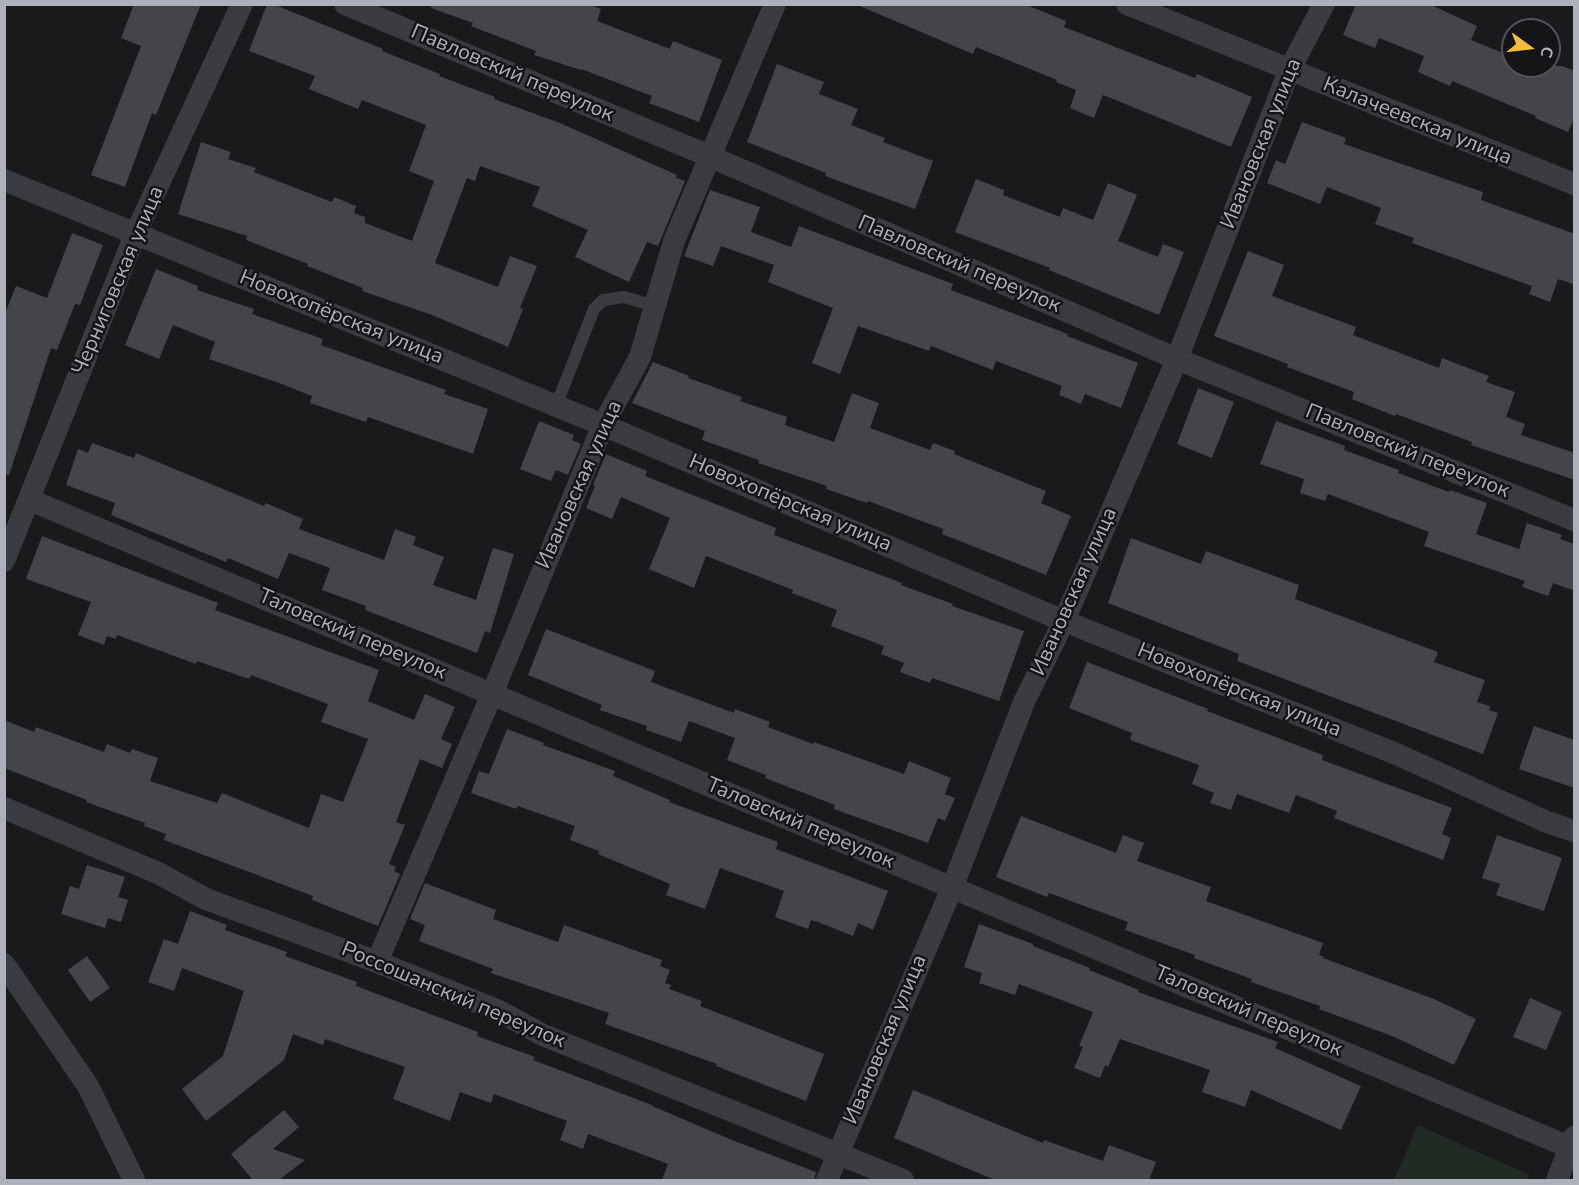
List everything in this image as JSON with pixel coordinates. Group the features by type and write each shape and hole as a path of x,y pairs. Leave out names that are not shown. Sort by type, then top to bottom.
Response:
{"street":[{"name":"Черниговская улица","path":"4,561 135,235 242,4"},
{"name":"Павловский переулок","path":"345,4 709,156 1176,359 1575,520"},
{"name":"Ивановская улица","path":"377,962 492,694 603,425 640,357 674,242 775,4"},
{"name":"Калачеевская улица","path":"1127,4 1575,184"},
{"name":"Ивановская улица","path":"827,1180 952,888 1024,702 1064,621 1176,359 1289,71 1324,4"},
{"name":"Новохопёрская улица","path":"4,180 603,425 1064,621 1394,753 1547,822 1575,831"},
{"name":"Таловский переулок","path":"30,500 952,888 1572,1142"},
{"name":"Россошанский переулок","path":"4,808 158,873 206,899 377,962 499,1011 543,1035 903,1180"},
{"path":"4,964 88,1086 134,1180"},
{"path":"1557,1180 1572,1142"}],"lane":[{"path":"556,406 594,309 603,300 624,297 655,306"}],"shaded area":[{"path":"1418,1125 1529,1175 1527,1180 1394,1180"}],"building":[{"path":"134,4 201,4 156,115 152,113 125,187 91,175 141,46 121,38"},
{"path":"267,4 273,4 383,49 382,51 440,74 439,76 560,123 677,175 676,178 685,181 658,246 647,242 629,282 575,257 588,230 532,206 540,187 480,166 475,181 467,178 435,263 498,287 510,256 537,266 520,308 523,309 508,347 432,315 362,291 363,288 246,240 247,236 178,214 201,142 231,152 228,159 256,168 254,172 332,202 334,197 356,206 354,213 365,217 365,223 412,241 434,181 409,171 426,125 362,100 358,109 309,89 315,76 249,51"},
{"path":"431,4 588,4 601,9 597,21 670,49 673,41 722,60 699,122 649,103 652,96 581,69 534,55 536,51 471,26 473,23 431,8"},
{"path":"855,4 1024,4 1066,21 1064,27 1195,78 1197,74 1252,97 1231,147 1103,95 1094,118 1070,108 1076,90 1056,82 1057,80 976,47 973,54"},
{"path":"1356,4 1429,4 1477,26 1471,40 1501,52 1501,78 1561,78 1561,66 1575,71 1575,116 1568,132 1452,81 1450,86 1418,72 1424,56 1379,38 1375,48 1343,35"},
{"path":"777,64 824,82 819,94 858,109 851,125 885,138 883,142 933,161 915,209 825,176 826,173 747,142"},
{"path":"1302,122 1346,138 1344,144 1483,192 1481,200 1575,234 1575,285 1558,279 1550,302 1529,294 1532,286 1412,243 1414,238 1375,224 1381,208 1327,187 1320,204 1267,183 1276,160 1285,164"},
{"path":"976,179 1004,190 1003,195 1060,217 1063,208 1093,220 1108,183 1137,195 1118,241 1158,257 1163,244 1184,252 1159,315 1049,270 1050,268 955,232"},
{"path":"710,190 760,207 751,232 791,247 799,226 953,284 951,290 1138,363 1121,408 1085,394 1081,404 1059,395 1062,386 996,361 993,370 931,346 929,351 858,326 840,374 812,363 833,308 768,282 774,265 721,246 713,266 684,256"},
{"path":"72,233 103,245 80,305 75,304 57,350 51,348 9,475 4,474 4,316 16,286 47,298"},
{"path":"1248,251 1284,265 1272,296 1356,327 1353,335 1439,368 1442,358 1489,376 1486,382 1515,392 1506,417 1525,424 1521,435 1575,453 1575,480 1471,445 1472,442 1352,399 1354,392 1214,336"},
{"path":"156,269 198,286 197,290 254,309 252,314 323,339 321,345 446,390 444,394 488,409 473,454 368,417 366,422 310,403 312,396 209,359 215,342 173,325 159,359 125,345"},
{"path":"653,362 689,376 688,378 742,397 740,401 787,417 785,425 834,442 852,393 879,403 870,428 930,450 933,443 955,451 954,454 1046,491 1041,503 1071,516 1046,575 942,534 943,529 868,501 867,503 826,489 827,486 758,463 759,460 702,440 705,431 632,403"},
{"path":"1198,388 1234,402 1212,458 1177,444"},
{"path":"539,421 574,435 572,440 581,444 568,475 556,470 551,481 520,469"},
{"path":"1276,421 1345,446 1344,450 1399,470 1398,473 1487,503 1476,534 1519,549 1527,523 1562,535 1560,539 1575,544 1575,591 1553,583 1548,596 1522,587 1525,581 1424,546 1429,532 1328,494 1325,501 1300,493 1304,479 1260,464"},
{"path":"92,443 134,458 136,453 264,506 266,503 303,519 299,529 384,560 395,529 416,537 413,545 444,557 433,585 476,600 493,548 514,554 490,633 485,631 477,653 365,610 366,606 322,590 330,568 289,553 278,579 228,558 226,562 111,515 115,503 66,485 78,449 88,453"},
{"path":"606,454 647,471 645,476 776,528 774,535 902,583 901,585 953,604 952,606 1024,631 999,701 932,678 930,683 900,672 904,663 881,654 884,646 831,626 837,610 706,556 694,588 649,569 670,518 621,497 612,519 586,508"},
{"path":"42,536 218,603 215,610 379,670 368,701 414,720 425,694 455,707 441,739 452,744 442,768 420,759 396,822 405,825 389,864 396,867 394,871 400,874 378,926 312,900 313,896 164,840 166,834 144,826 145,823 86,802 87,800 4,768 4,720 34,732 36,727 104,752 107,744 130,753 132,749 158,758 150,781 217,803 222,793 309,828 321,794 343,802 368,739 321,722 328,704 251,675 249,679 197,661 196,664 117,635 116,639 107,636 104,645 78,635 91,602 26,579"},
{"path":"1131,538 1201,564 1206,551 1299,585 1295,599 1438,652 1434,662 1485,680 1477,702 1490,706 1489,710 1498,713 1483,754 1237,661 1239,654 1108,603"},
{"path":"546,629 655,671 651,682 734,713 735,709 770,722 768,727 813,744 814,742 904,774 909,761 951,778 945,794 955,798 945,821 938,818 928,843 834,809 835,805 765,778 766,775 727,760 735,738 689,721 681,742 646,730 647,726 600,710 602,705 528,675"},
{"path":"1087,662 1323,755 1322,760 1452,808 1442,834 1451,838 1443,860 1334,818 1337,811 1296,795 1289,813 1237,794 1231,810 1210,803 1214,793 1192,784 1199,765 1130,740 1132,733 1069,708"},
{"path":"1534,726 1575,740 1575,788 1519,769"},
{"path":"507,729 544,743 543,745 615,771 613,776 670,800 669,802 778,842 776,849 888,891 873,930 858,923 853,936 811,920 808,929 775,917 784,891 720,868 705,909 666,895 670,884 570,840 575,826 518,806 516,809 471,793 479,771 489,774"},
{"path":"1021,816 1116,853 1123,835 1144,843 1137,861 1211,887 1206,901 1323,943 1319,955 1323,958 1434,999 1476,1019 1454,1065 1392,1036 1319,1009 1320,1006 1251,982 1252,979 1194,958 1195,955 1125,930 1128,922 1049,893 1047,897 996,877"},
{"path":"1497,835 1562,858 1544,911 1496,895 1500,884 1482,878"},
{"path":"87,865 125,877 118,897 128,900 121,922 108,918 105,928 61,914 70,886 79,889"},
{"path":"425,883 496,910 493,919 558,942 564,925 662,960 660,966 670,970 665,983 671,985 669,989 702,1001 700,1006 824,1054 806,1101 716,1066 717,1064 605,1024 609,1013 491,973 493,969 419,941 425,925 410,919"},
{"path":"190,911 227,925 225,930 287,952 285,956 357,982 356,986 478,1032 477,1036 535,1057 533,1060 652,1105 732,1140 816,1172 814,1180 662,1180 668,1164 588,1134 583,1149 560,1140 567,1121 494,1094 491,1103 460,1092 450,1121 393,1099 405,1067 325,1039 323,1045 293,1034 284,1060 206,1121 182,1089 223,1056 244,991 182,968 174,991 148,982 164,939 178,944"},
{"path":"979,924 1090,968 1089,970 1139,990 1138,992 1278,1042 1275,1048 1361,1086 1341,1130 1251,1090 1245,1107 1202,1092 1210,1070 1120,1039 1108,1067 1105,1065 1100,1078 1074,1068 1083,1047 1079,1046 1093,1012 1019,984 1015,995 979,983 982,973 964,967"},
{"path":"87,956 110,988 90,1002 68,970"},
{"path":"1530,998 1562,1012 1546,1050 1513,1037"},
{"path":"913,1090 1043,1143 1044,1140 1103,1161 1109,1145 1156,1162 1149,1180 995,1180 894,1138"},
{"path":"284,1110 299,1127 273,1149 305,1160 279,1180 253,1180 231,1154"}]}
